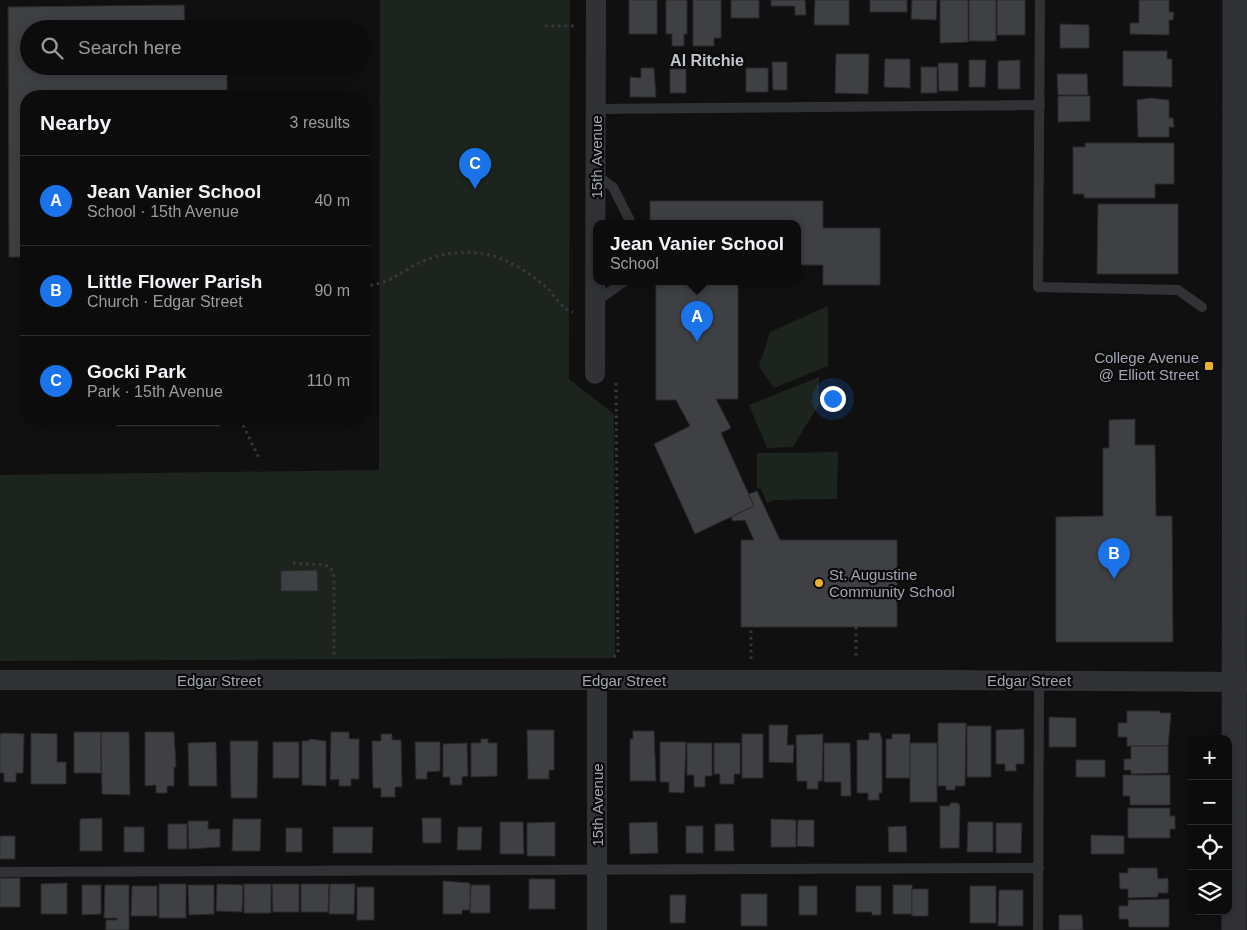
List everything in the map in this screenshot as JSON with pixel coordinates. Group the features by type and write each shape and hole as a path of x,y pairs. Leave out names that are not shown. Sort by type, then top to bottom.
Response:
{"street":[{"name":"15th Avenue","path":"596,0 596,220"},
{"path":"1234,930 1241,682 1241,301 1235,0"},
{"name":"15th Avenue","path":"595,285 595,374"},
{"name":"Edgar Street","path":"0,680 1039,680 1241,682"},
{"name":"15th Avenue","path":"597,680 597,930"}],"lane":[{"path":"1040,0 1038,287 1178,290 1202,307"},
{"path":"596,109 1040,105"},
{"path":"597,176 613,187 630,220"},
{"path":"595,307 620,285"},
{"path":"1038,930 1039,680"},
{"path":"0,872 1039,868"}],"path":[{"path":"545,26 596,26"},
{"path":"370,286 381,285 426,259 464,253 485,254 500,257 527,273 546,287 571,312 595,307"},
{"path":"595,374 616,383 618,652 597,680"},
{"path":"243,425 260,460"},
{"path":"293,563 325,565 331,568 334,576 334,680"},
{"path":"751,627 751,680"},
{"path":"856,627 856,680"}],"shaded area":[{"path":"380,0 570,0 569,379 614,414 615,658 0,661 0,475 379,470"},
{"path":"828,306 828,366 774,388 759,366 770,332"},
{"path":"819,377 819,404 793,447 767,448 749,405"},
{"path":"838,452 837,499 774,500 767,503 761,489 757,488 757,453"}],"building":[{"path":"629,0 657,0 657,34 629,34"},
{"path":"666,0 687,0 687,34 684,34 684,46 672,46 672,34 666,34"},
{"path":"693,0 721,0 721,38 714,38 714,46 693,46"},
{"path":"731,0 759,0 759,18 731,18"},
{"path":"771,0 805,0 806,15 795,15 795,6 771,6"},
{"path":"815,0 849,0 849,25 814,25"},
{"path":"870,0 907,0 907,12 870,12"},
{"path":"912,0 937,0 936,20 911,19"},
{"path":"940,0 968,0 968,42 940,43"},
{"path":"969,0 996,0 996,41 969,41"},
{"path":"997,0 1025,0 1025,35 997,35"},
{"path":"1139,0 1169,0 1169,12 1174,12 1173,20 1169,20 1169,35 1130,34 1130,23 1139,23"},
{"path":"184,5 185,20 20,20 20,75 227,75 227,90 20,90 20,257 9,257 8,7"},
{"path":"1060,24 1089,25 1089,48 1060,48"},
{"path":"1123,51 1167,51 1167,59 1172,59 1172,87 1123,86"},
{"path":"836,54 869,54 868,94 835,93"},
{"path":"885,59 910,59 910,88 884,87"},
{"path":"969,60 986,60 985,87 969,87"},
{"path":"1020,60 1020,89 998,89 998,61"},
{"path":"772,62 787,62 787,90 773,90"},
{"path":"938,63 958,63 958,91 939,91"},
{"path":"921,67 937,67 937,93 921,93"},
{"path":"641,68 654,68 656,97 630,97 630,77 641,78"},
{"path":"746,68 768,68 768,92 746,92"},
{"path":"670,69 686,69 686,93 670,93"},
{"path":"1057,74 1087,74 1088,95 1058,95"},
{"path":"1058,96 1090,96 1090,121 1058,122"},
{"path":"1150,98 1169,100 1169,118 1173,118 1174,127 1169,127 1169,137 1138,137 1137,100"},
{"path":"1085,143 1174,143 1174,184 1155,184 1155,198 1084,198 1084,194 1073,194 1073,147 1085,147"},
{"path":"650,201 823,201 823,228 880,228 880,285 823,285 823,265 801,265 801,220 650,220"},
{"path":"1098,204 1178,204 1178,274 1097,274"},
{"path":"656,285 738,285 738,399 716,399 731,428 721,433 754,506 695,534 654,444 690,426 676,400 656,400"},
{"path":"1135,419 1135,445 1155,445 1156,516 1172,516 1173,642 1056,642 1056,517 1103,516 1103,448 1109,448 1109,420"},
{"path":"117,425 220,425 220,426"},
{"name":"St. Augustine Community School","path":"757,491 780,540 897,540 897,627 741,627 741,540 754,540 745,520 733,521 731,517 754,506 749,494"},
{"path":"317,570 318,591 281,591 281,571"},
{"path":"1127,711 1171,713 1168,746 1127,746 1127,737 1118,737 1118,723 1127,723"},
{"path":"1049,717 1076,718 1076,747 1049,747"},
{"path":"938,723 966,723 965,786 955,786 955,790 946,790 946,786 938,786"},
{"path":"769,725 788,725 787,745 794,745 793,763 769,762"},
{"path":"967,726 991,726 991,777 967,777"},
{"path":"1024,729 1024,764 1016,764 1016,771 1005,771 1005,764 996,764 996,730"},
{"path":"527,730 554,730 554,770 549,770 549,779 528,779"},
{"path":"633,731 654,731 656,781 630,781 630,739 633,739"},
{"path":"74,732 101,732 101,773 74,773"},
{"path":"101,732 129,732 130,795 102,794"},
{"path":"145,732 174,732 176,767 174,767 174,786 167,786 167,793 156,793 156,785 145,786"},
{"path":"331,732 349,732 349,739 359,739 359,779 351,779 351,786 339,786 339,779 330,780"},
{"path":"31,733 57,734 57,762 66,762 66,784 31,784"},
{"path":"869,733 880,733 882,740 882,793 879,793 879,800 868,800 868,793 857,793 857,740 869,740"},
{"path":"0,734 24,734 23,773 16,773 16,782 4,782 4,773 0,773"},
{"path":"381,734 392,734 392,740 401,740 402,787 395,787 395,797 381,797 381,788 373,788 372,741 381,741"},
{"path":"742,734 763,734 763,778 742,778"},
{"path":"823,734 822,781 818,781 818,789 807,789 807,781 797,781 796,735"},
{"path":"892,734 910,734 910,778 886,778 886,739 892,739"},
{"path":"309,739 326,741 326,786 302,785 302,741 309,741"},
{"path":"481,739 488,739 488,743 497,743 497,776 471,777 471,743 481,743"},
{"path":"230,741 258,741 257,798 231,798"},
{"path":"216,742 217,786 189,786 188,743"},
{"path":"273,742 299,742 299,778 273,778"},
{"path":"415,742 440,742 440,771 427,772 427,779 416,779"},
{"path":"660,742 686,742 684,793 669,792 669,782 660,782"},
{"path":"467,743 468,776 462,777 462,785 450,785 450,777 443,777 443,744"},
{"path":"687,743 712,743 712,776 705,776 705,787 694,787 694,775 687,775"},
{"path":"714,743 740,743 740,774 734,774 734,784 720,784 720,774 714,774"},
{"path":"824,743 850,743 851,796 841,796 841,782 824,782"},
{"path":"910,743 937,743 937,802 910,802"},
{"path":"1131,746 1168,746 1168,773 1131,774 1131,770 1124,770 1124,759 1131,759"},
{"path":"1076,760 1105,760 1105,777 1076,777"},
{"path":"1123,775 1170,775 1170,805 1130,805 1130,796 1123,796"},
{"path":"950,803 958,803 960,806 959,848 940,848 940,806 950,806"},
{"path":"1128,808 1170,808 1170,816 1175,816 1175,829 1170,829 1170,838 1128,838"},
{"path":"102,818 102,851 80,851 80,819"},
{"path":"422,818 441,818 441,843 423,843"},
{"path":"233,819 261,819 260,851 232,851"},
{"path":"771,819 796,820 796,847 771,847"},
{"path":"798,820 814,820 814,847 797,846"},
{"path":"188,821 208,821 208,829 220,829 220,847 189,849"},
{"path":"500,822 523,822 524,854 500,854"},
{"path":"555,822 555,856 527,856 527,823"},
{"path":"657,822 658,853 630,854 629,823"},
{"path":"968,822 993,822 993,852 967,852"},
{"path":"996,823 1022,823 1021,853 996,853"},
{"path":"168,824 187,824 187,849 168,849"},
{"path":"715,824 733,824 734,851 715,851"},
{"path":"686,826 703,826 703,853 686,853"},
{"path":"906,826 907,852 889,852 888,827"},
{"path":"124,827 144,827 144,852 124,852"},
{"path":"333,827 373,827 372,853 333,853"},
{"path":"458,827 482,827 481,850 457,850"},
{"path":"286,828 302,828 302,852 286,852"},
{"path":"1091,835 1124,836 1124,854 1091,854"},
{"path":"0,836 15,836 15,859 0,859"},
{"path":"1128,868 1157,868 1158,879 1168,878 1168,893 1158,893 1158,897 1128,898 1128,889 1120,889 1119,873 1128,873"},
{"path":"0,878 20,878 20,907 0,907"},
{"path":"529,879 555,879 555,909 529,909"},
{"path":"443,881 470,883 470,910 462,910 462,914 443,914"},
{"path":"67,883 67,914 41,914 41,884"},
{"path":"159,884 186,884 186,918 159,918"},
{"path":"217,884 243,885 242,912 216,911"},
{"path":"244,884 271,884 271,913 244,913"},
{"path":"272,884 299,884 299,912 273,912"},
{"path":"301,884 329,884 328,912 301,912"},
{"path":"330,884 355,884 354,914 329,914"},
{"path":"82,885 101,885 101,914 82,915"},
{"path":"105,885 129,885 129,930 106,930 106,920 117,920 117,918 104,918"},
{"path":"188,885 214,885 214,914 189,915"},
{"path":"471,885 490,885 490,913 470,913"},
{"path":"893,885 912,885 912,914 893,914"},
{"path":"132,886 157,886 157,916 131,916"},
{"path":"799,886 817,886 817,915 799,915"},
{"path":"856,886 881,886 881,915 872,915 872,912 856,912"},
{"path":"970,886 996,886 996,923 970,923"},
{"path":"357,887 374,887 374,920 357,920"},
{"path":"912,889 928,889 928,916 912,916"},
{"path":"999,890 1023,890 1023,926 998,926"},
{"path":"741,894 767,894 767,926 741,926"},
{"path":"670,895 686,895 685,923 670,923"},
{"path":"1169,899 1169,927 1129,927 1128,919 1119,919 1119,906 1128,906 1128,900"},
{"path":"1059,915 1082,915 1083,930 1059,930"}],"place":[{"name":"Gocki Park","path":"475,189"},
{"name":"Jean Vanier School","path":"697,342"},
{"name":"College Avenue @ Elliott Street","path":"1209,366"},
{"name":"Little Flower Parish","path":"1114,579"},
{"name":"St. Augustine Community School","path":"819,583"}],"district":[{"name":"Al Ritchie","path":"707,60"}]}
